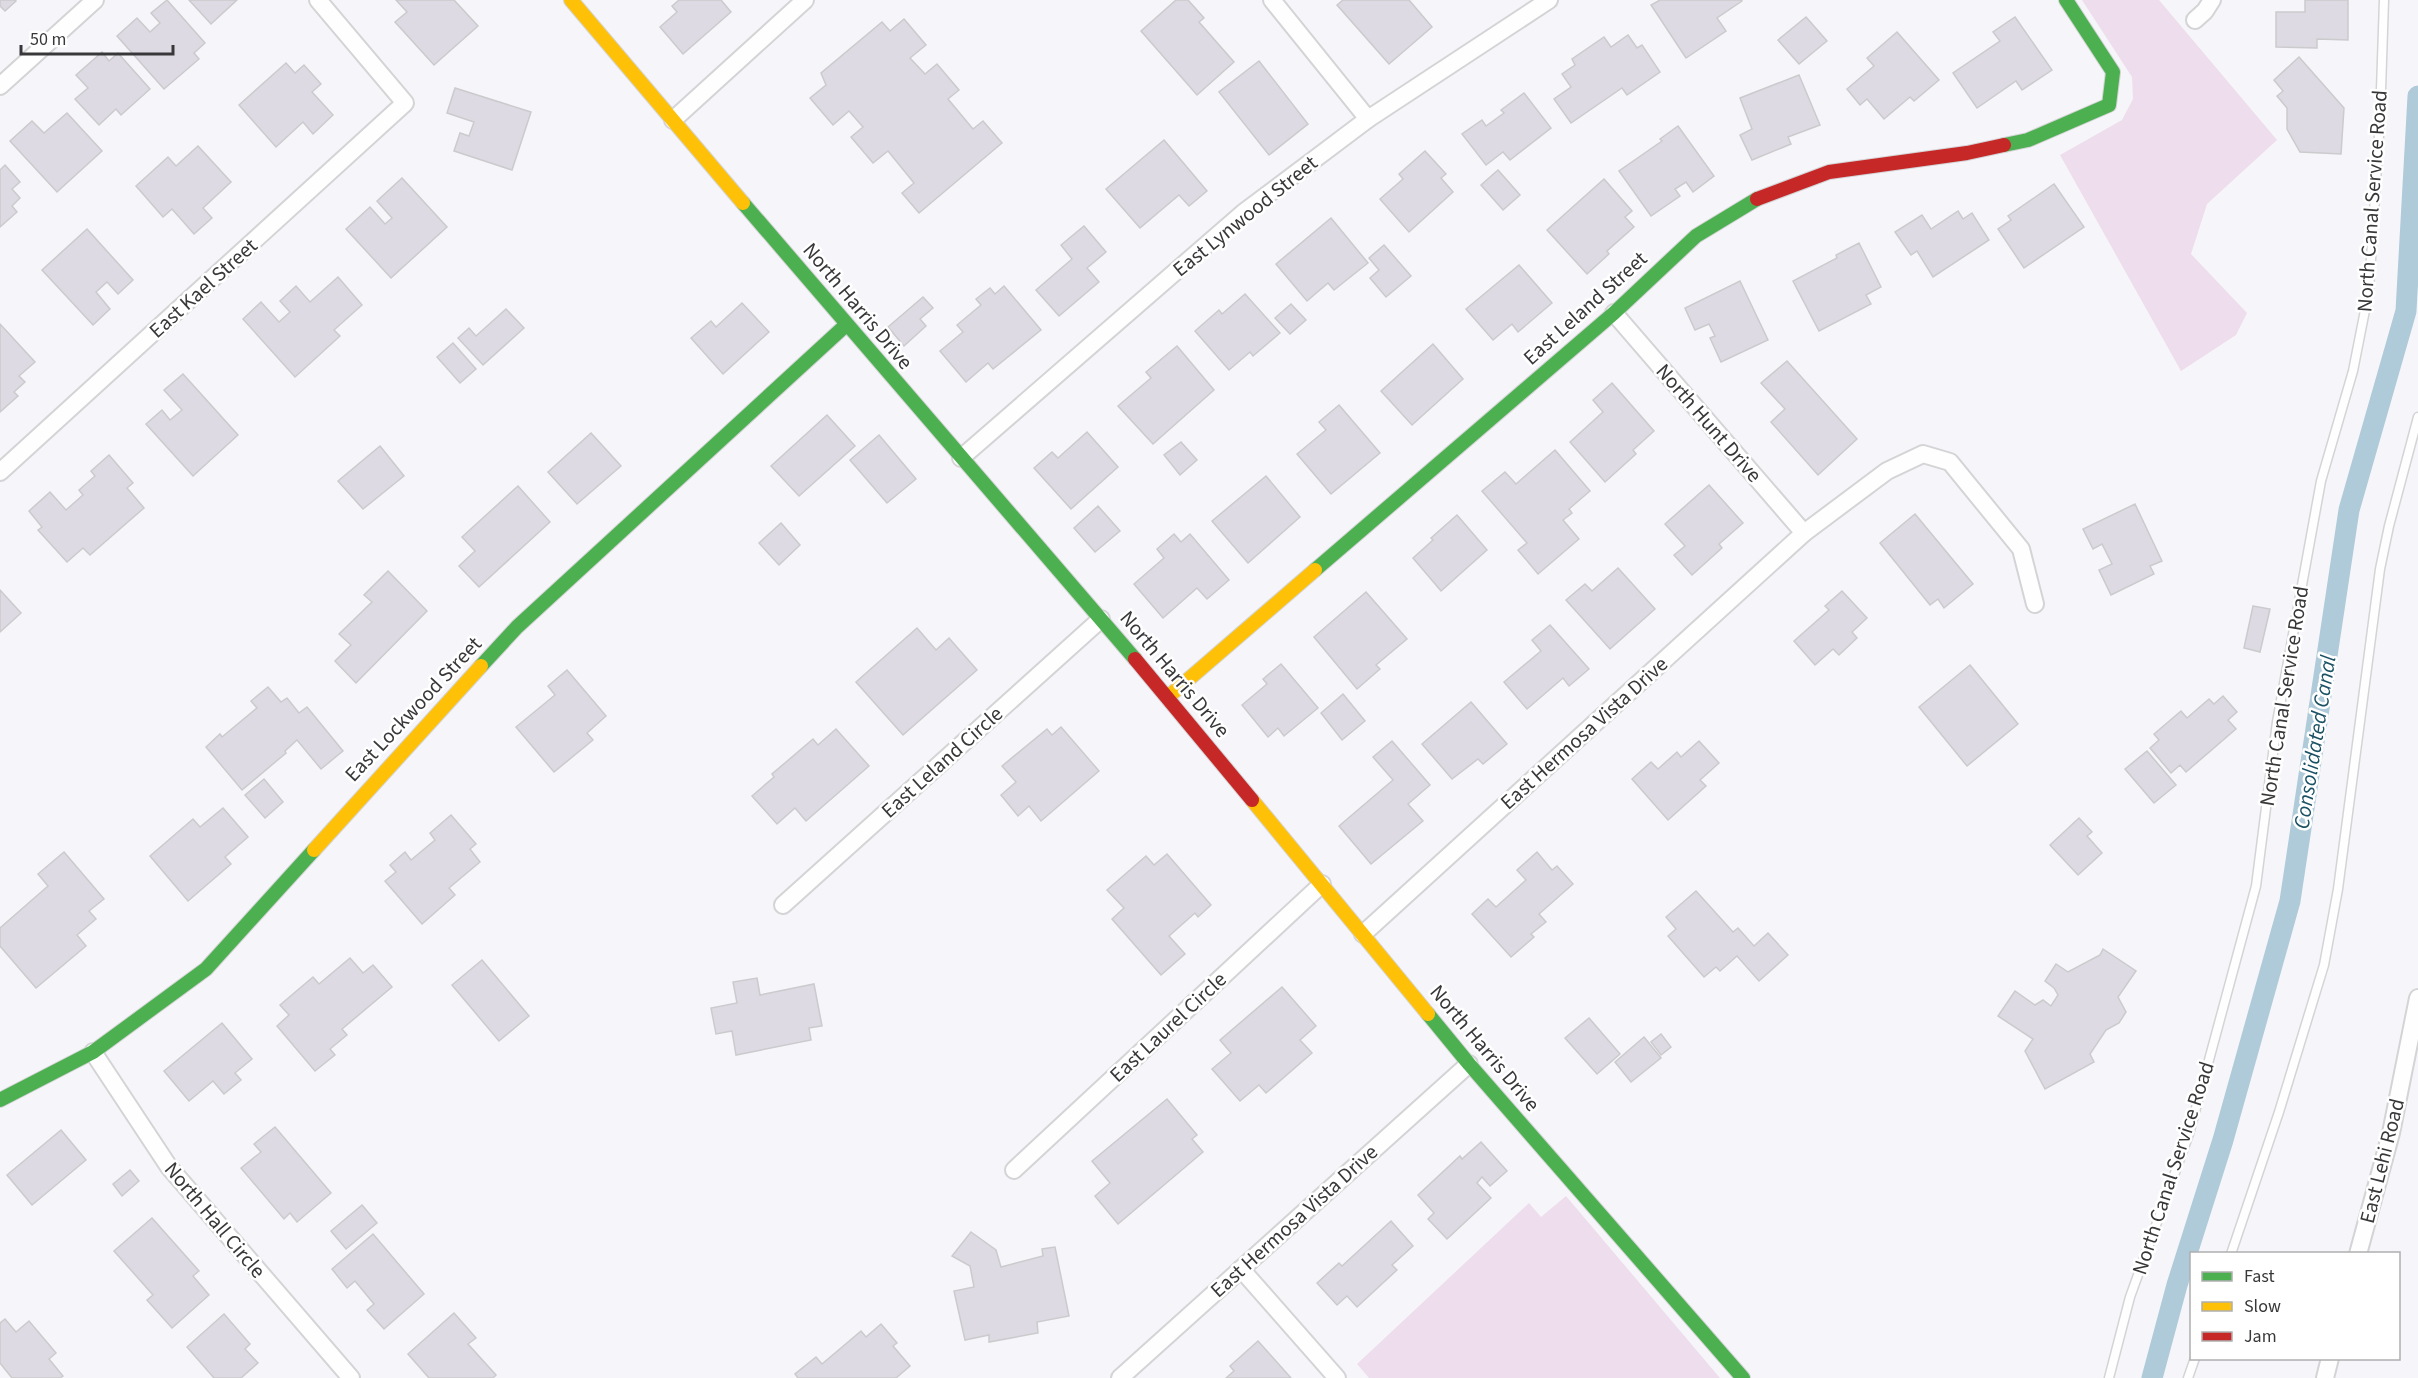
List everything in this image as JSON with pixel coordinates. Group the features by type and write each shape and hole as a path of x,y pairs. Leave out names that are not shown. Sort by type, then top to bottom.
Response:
{"street":[{"path":"0,86 95,0"},
{"name":"East Kael Street","path":"0,472 405,103 318,0"},
{"name":"North Harris Drive","path":"571,0 846,325 1168,697 1469,1064 1743,1378"},
{"path":"673,120 805,0"},
{"path":"1272,0 1368,119"},
{"name":"East Lynwood Street","path":"961,458 1243,213 1368,119 1549,0"},
{"name":"East Leland Street","path":"1168,697 1614,314 1696,236 1755,200 1828,172 1967,153 2028,140 2070,124 2109,105 2112,72 2066,0"},
{"path":"2195,20 2205,12 2212,0"},
{"name":"North Hunt Drive","path":"1614,314 1804,533"},
{"name":"East Lockwood Street","path":"0,1100 93,1052 206,969 517,627 846,325"},
{"name":"East Hermosa Vista Drive","path":"1364,934 1804,533 1887,471 1923,453 1950,462 2021,549 2035,604"},
{"name":"East Leland Circle","path":"783,905 1101,619"},
{"name":"East Laurel Circle","path":"1014,1170 1322,884"},
{"name":"East Lehi Road","path":"2359,1252 2391,1133 2418,998"},
{"name":"North Hall Circle","path":"93,1052 169,1167 351,1378"},
{"name":"East Hermosa Vista Drive","path":"1120,1378 1469,1064"},
{"path":"1241,1269 1337,1378"},
{"path":"2325,1378 2330,1360"}],"lane":[{"name":"North Canal Service Road","path":"2109,1378 2130,1297 2189,1134 2256,886 2277,722 2319,493 2353,371 2369,290 2380,120 2384,0"},
{"path":"2232,1252 2279,1112 2324,965 2338,889 2380,569 2418,417"},
{"path":"2188,1378 2195,1360"}],"shaded area":[{"path":"2082,0 2159,0 2277,140 2207,204 2191,254 2247,313 2236,335 2181,371 2060,155 2122,120 2133,99 2132,77"},
{"path":"1566,1196 1720,1378 1369,1378 1357,1364 1529,1203 1541,1217"}],"building":[{"path":"0,0 16,1 5,11 0,6"},
{"path":"167,0 205,43 194,53 199,59 164,89 117,36 137,18 150,32 160,23 151,13"},
{"path":"189,0 237,0 211,24"},
{"path":"396,0 454,0 478,26 434,65 395,22 407,12"},
{"path":"679,0 721,0 731,12 683,54 660,27 677,12 672,6"},
{"path":"1176,0 1188,0 1204,18 1199,22 1234,62 1197,95 1141,31"},
{"path":"1343,0 1409,0 1432,27 1389,64 1337,5"},
{"path":"1660,0 1742,1 1717,18 1726,31 1686,58 1651,5"},
{"path":"2305,0 2348,0 2348,40 2317,39 2317,48 2276,47 2276,12 2305,12"},
{"path":"1806,17 1827,41 1799,64 1778,40"},
{"path":"2015,17 2052,70 2022,90 2016,81 1977,108 1953,73 2000,41 1993,32"},
{"path":"904,19 926,45 910,58 925,74 937,64 959,90 948,99 973,129 983,121 1002,143 919,213 902,193 914,183 888,151 873,163 851,137 863,127 849,111 833,125 810,98 826,85 821,73 882,22 890,31"},
{"path":"1897,32 1939,80 1914,101 1910,97 1884,119 1867,99 1860,105 1847,89 1874,66 1867,58"},
{"path":"1628,35 1637,48 1642,45 1660,72 1627,95 1622,88 1571,123 1554,99 1571,87 1562,74 1575,65 1572,59 1604,37 1611,47"},
{"path":"102,52 109,61 118,53 150,89 121,115 116,109 99,125 75,99 88,88 76,75"},
{"path":"2299,57 2344,108 2341,154 2300,152 2287,129 2287,108 2277,96 2283,91 2274,80"},
{"path":"1259,61 1308,124 1269,155 1219,92"},
{"path":"286,63 295,73 304,65 321,84 312,92 333,115 313,134 303,122 276,147 239,105"},
{"path":"1799,75 1820,125 1788,137 1791,144 1752,160 1740,135 1752,129 1740,98"},
{"path":"455,88 531,112 512,170 454,151 460,133 469,136 474,122 447,113"},
{"path":"1524,93 1551,128 1510,160 1503,152 1486,165 1462,134 1482,120 1486,126 1504,113 1501,110"},
{"path":"67,113 102,151 57,192 10,141 32,121 44,133"},
{"path":"1678,126 1714,176 1693,192 1686,182 1675,189 1680,196 1651,216 1619,171 1662,141 1660,139"},
{"path":"1164,140 1207,191 1189,206 1179,195 1140,228 1106,189"},
{"path":"198,146 231,182 203,208 212,218 194,234 172,209 163,217 136,186 168,157 176,166"},
{"path":"1425,151 1446,174 1441,178 1453,192 1409,232 1380,199 1403,179 1399,174"},
{"path":"5,165 20,182 12,189 20,198 12,206 17,212 0,227 0,170"},
{"path":"1498,170 1520,195 1503,210 1481,185"},
{"path":"402,178 447,227 391,278 346,229 370,207 385,224 392,218 377,201"},
{"path":"1604,179 1632,211 1625,217 1634,227 1607,251 1609,254 1587,274 1547,230"},
{"path":"2054,184 2084,227 2024,268 1998,229 2011,220 2008,216"},
{"path":"1958,211 1963,219 1972,213 1989,240 1933,277 1917,251 1911,255 1895,232 1922,215 1931,229"},
{"path":"1331,218 1368,263 1334,290 1328,283 1307,301 1276,264"},
{"path":"1084,226 1106,252 1087,268 1099,282 1059,316 1036,290 1072,259 1061,245"},
{"path":"87,229 133,280 118,294 107,282 96,292 110,309 93,325 42,270"},
{"path":"1859,243 1881,287 1866,295 1871,304 1819,331 1793,281 1837,258 1836,255"},
{"path":"1384,245 1411,276 1386,297 1370,278 1379,270 1369,258"},
{"path":"1519,265 1552,303 1518,332 1512,324 1493,340 1466,309"},
{"path":"338,277 362,305 334,330 340,336 295,377 243,319 261,302 279,322 290,312 280,301 296,286 310,302"},
{"path":"1740,281 1768,340 1721,362 1710,338 1715,336 1709,324 1695,330 1685,308"},
{"path":"1004,286 1041,330 993,369 988,363 966,382 940,351 963,332 957,325 981,305 976,299 990,288 995,294"},
{"path":"1245,294 1280,333 1253,356 1250,352 1229,370 1195,331 1219,310 1222,314"},
{"path":"923,297 933,308 920,319 926,326 904,346 888,327"},
{"path":"742,303 769,332 723,374 691,338 711,321 716,327"},
{"path":"1291,304 1306,320 1290,334 1275,318"},
{"path":"506,309 524,328 483,365 458,338 469,328 476,336"},
{"path":"0,324 35,362 19,376 25,382 14,392 18,396 0,412"},
{"path":"453,343 476,369 460,383 437,357"},
{"path":"1433,344 1463,379 1412,425 1381,391"},
{"path":"1177,346 1214,390 1153,444 1118,406 1151,378 1146,372"},
{"path":"1787,361 1857,439 1818,475 1771,422 1785,409 1761,383"},
{"path":"183,374 238,435 193,476 146,424 162,410 170,420 182,410 164,390"},
{"path":"1612,383 1654,431 1633,450 1636,454 1605,482 1570,442 1603,412 1593,400"},
{"path":"1339,405 1380,453 1331,494 1297,454 1326,430 1319,422"},
{"path":"827,415 855,446 799,496 771,466"},
{"path":"1087,432 1118,467 1071,509 1034,468 1052,452 1058,458"},
{"path":"591,433 621,466 577,504 548,472"},
{"path":"879,435 916,479 887,503 850,460"},
{"path":"1181,442 1197,460 1180,475 1164,455"},
{"path":"380,446 404,476 363,509 338,481"},
{"path":"1555,450 1590,491 1569,509 1572,513 1563,520 1579,539 1538,574 1518,550 1527,543 1482,491 1505,472 1516,484"},
{"path":"109,455 133,483 127,488 144,508 90,555 83,548 67,562 38,530 42,527 29,511 50,492 66,510 83,495 79,490 95,476 91,471"},
{"path":"1266,476 1300,517 1248,563 1212,521"},
{"path":"1709,485 1743,523 1719,544 1722,548 1692,575 1674,555 1685,546 1665,524"},
{"path":"518,486 550,522 479,587 459,566 475,551 462,537"},
{"path":"2135,504 2162,561 2150,566 2154,574 2111,595 2099,570 2112,564 2102,544 2093,549 2083,529"},
{"path":"1098,506 1120,531 1095,552 1074,528"},
{"path":"1915,514 1973,584 1944,608 1938,599 1930,605 1880,543"},
{"path":"1457,515 1487,550 1441,591 1413,558"},
{"path":"781,523 800,545 779,565 759,543"},
{"path":"1174,534 1181,542 1190,534 1229,580 1207,599 1197,588 1163,618 1134,584 1164,558 1157,549"},
{"path":"1618,568 1655,609 1610,649 1566,600 1585,584 1592,591"},
{"path":"388,571 427,611 356,683 335,661 351,645 339,634 372,602 364,595"},
{"path":"0,590 21,613 0,632"},
{"path":"1842,591 1867,618 1852,632 1857,638 1839,655 1833,649 1815,665 1794,641 1829,610 1825,606"},
{"path":"1366,592 1407,639 1376,665 1380,669 1357,689 1314,637"},
{"path":"2253,606 2270,609 2260,652 2244,648"},
{"path":"1550,625 1589,669 1569,686 1563,678 1527,709 1504,682 1541,651 1532,640"},
{"path":"917,628 936,650 949,638 977,670 903,735 856,682"},
{"path":"1281,664 1318,708 1284,736 1278,728 1268,737 1242,705 1267,684 1263,679"},
{"path":"1970,665 2018,724 1967,766 1919,707"},
{"path":"567,670 606,716 587,733 593,740 554,772 516,727 555,695 548,686"},
{"path":"268,687 281,702 287,698 299,713 307,707 343,751 321,769 297,740 285,751 286,753 242,790 206,747 220,734 222,737 257,708 251,701"},
{"path":"1343,694 1365,721 1342,740 1321,713"},
{"path":"2223,696 2237,712 2228,720 2236,729 2186,772 2180,765 2171,773 2150,748 2159,740 2154,734 2181,711 2187,718 2209,699 2214,704"},
{"path":"1471,702 1507,744 1483,764 1478,759 1452,779 1422,744"},
{"path":"1061,727 1099,771 1041,821 1029,806 1018,816 1001,795 1016,782 1002,766 1047,729 1052,735"},
{"path":"836,729 869,766 806,821 795,808 777,824 752,796 774,777 772,774 813,739 818,745"},
{"path":"1392,741 1430,785 1408,804 1423,821 1371,864 1339,826 1393,780 1373,757"},
{"path":"1699,741 1719,763 1700,780 1706,786 1668,820 1632,779 1651,762 1658,769 1677,752 1681,757"},
{"path":"2147,751 2176,785 2154,803 2125,769"},
{"path":"264,779 283,802 265,818 245,795"},
{"path":"223,808 248,837 225,857 231,864 188,901 150,856 193,819 200,827"},
{"path":"451,815 476,844 470,849 480,862 449,888 455,895 422,924 385,881 396,872 390,865 405,852 411,860 435,840 430,833"},
{"path":"2079,818 2092,832 2087,836 2102,853 2078,875 2050,845"},
{"path":"64,852 104,899 89,911 96,919 77,935 86,946 36,988 0,946 0,928 48,886 38,874"},
{"path":"1537,852 1552,870 1557,866 1573,884 1539,914 1546,922 1531,934 1534,937 1511,957 1472,914 1488,899 1496,907 1526,880 1517,870"},
{"path":"1167,854 1211,905 1198,917 1195,913 1169,936 1185,954 1161,975 1112,919 1124,908 1107,890 1146,856 1154,865"},
{"path":"1696,891 1733,932 1738,928 1754,946 1768,933 1788,955 1759,981 1737,956 1720,971 1716,967 1704,977 1668,936 1676,929 1666,917"},
{"path":"2103,949 2136,971 2118,997 2126,1012 2119,1023 2106,1030 2090,1054 2094,1062 2045,1089 2025,1051 2033,1039 1998,1016 2015,991 2035,1005 2043,1000 2051,1006 2058,995 2054,988 2045,981 2056,964 2068,972 2100,955"},
{"path":"350,958 363,973 373,965 392,987 342,1029 347,1035 330,1049 335,1055 315,1071 277,1026 289,1015 280,1005 313,977 319,984"},
{"path":"482,960 529,1016 499,1041 452,985"},
{"path":"757,978 760,995 814,984 822,1026 809,1028 811,1040 736,1055 732,1031 716,1034 711,1008 737,1003 733,982"},
{"path":"1282,987 1316,1026 1300,1040 1312,1053 1266,1093 1259,1085 1240,1101 1212,1069 1231,1053 1220,1040"},
{"path":"1589,1018 1620,1054 1597,1074 1565,1038"},
{"path":"222,1023 252,1059 235,1073 241,1080 224,1094 213,1081 189,1101 164,1071"},
{"path":"1661,1034 1671,1047 1661,1055 1651,1042"},
{"path":"1644,1037 1661,1058 1631,1082 1615,1062"},
{"path":"1167,1099 1197,1135 1192,1139 1203,1152 1118,1224 1095,1196 1110,1183 1092,1161"},
{"path":"275,1127 331,1193 297,1222 290,1213 284,1219 241,1168 261,1152 254,1144"},
{"path":"61,1130 86,1160 32,1205 7,1175"},
{"path":"1481,1142 1507,1171 1490,1186 1482,1177 1477,1183 1491,1198 1447,1239 1428,1219 1434,1213 1418,1195 1460,1156 1462,1159"},
{"path":"130,1170 139,1181 122,1196 113,1184"},
{"path":"362,1205 377,1223 346,1249 331,1231"},
{"path":"152,1218 199,1271 193,1276 209,1295 172,1328 147,1300 153,1295 114,1251"},
{"path":"1391,1221 1413,1246 1392,1265 1397,1270 1357,1307 1347,1296 1337,1305 1317,1283 1339,1263 1342,1266"},
{"path":"971,1232 996,1250 1001,1267 1043,1256 1042,1249 1055,1247 1069,1316 1037,1322 1038,1333 989,1342 989,1335 965,1340 954,1291 974,1287 970,1266 952,1256"},
{"path":"373,1234 424,1294 384,1329 367,1310 374,1304 355,1281 347,1288 332,1269"},
{"path":"454,1313 476,1338 468,1344 496,1375 493,1378 429,1378 408,1354"},
{"path":"224,1314 250,1344 245,1349 258,1363 241,1378 214,1378 187,1347"},
{"path":"5,1319 16,1332 29,1321 56,1353 49,1359 63,1376 60,1378 12,1378 0,1363 0,1323"},
{"path":"881,1324 897,1343 893,1346 910,1366 896,1378 798,1378 795,1374 816,1357 822,1364 861,1331 866,1337"},
{"path":"1258,1341 1291,1378 1226,1378 1234,1371 1230,1366"}],"waterway":[{"name":"Consolidated Canal","path":"2152,1378 2177,1285 2223,1140 2290,901 2349,510 2406,311 2418,96"}],"traffic: fast":[{"path":"2004,145 2028,140 2109,105 2113,72 2066,0"},
{"path":"1315,570 1614,313 1696,236 1757,199"},
{"path":"743,203 1135,659"},
{"path":"481,666 517,627 846,325"},
{"path":"0,1100 93,1052 206,969 314,850"},
{"path":"1428,1014 1743,1378"}],"traffic: slow":[{"path":"571,0 743,203"},
{"path":"1168,697 1315,570"},
{"path":"314,850 481,666"},
{"path":"1252,800 1428,1014"}],"traffic: jam":[{"path":"1757,199 1829,172 1967,153 2004,145"},
{"path":"1135,659 1252,800"}]}
